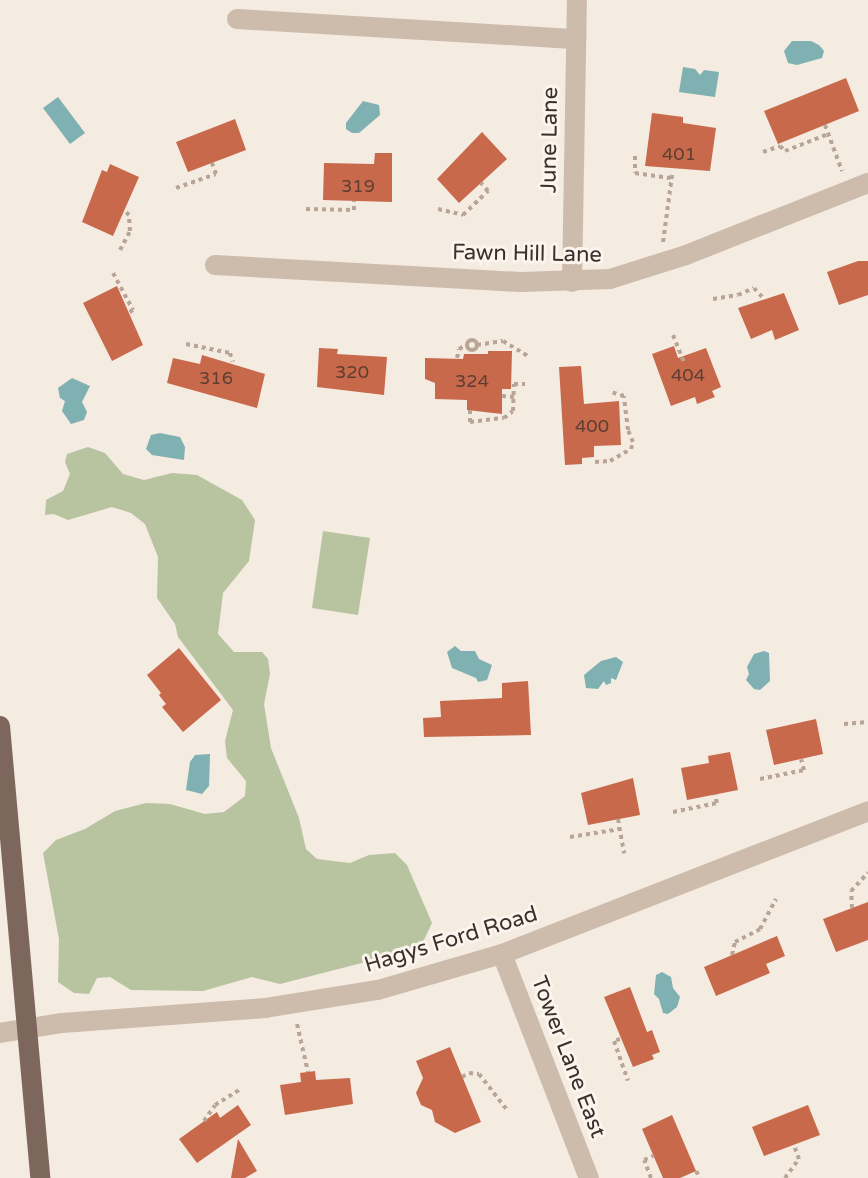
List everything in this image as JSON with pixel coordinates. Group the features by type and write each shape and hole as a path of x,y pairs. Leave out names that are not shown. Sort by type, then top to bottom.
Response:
{"main road":[{"path":"0,726 40,1178"}],"street":[{"name":"June Lane","path":"572,282 577,0"},
{"path":"237,19 576,39"},
{"name":"Fawn Hill Lane","path":"215,265 572,282 622,277 663,264 859,187"},
{"name":"Hagys Ford Road","path":"0,1033 293,1004 378,990 502,954 868,811"},
{"name":"Tower Lane East","path":"502,954 589,1178"}],"path":[{"path":"825,125 859,187"},
{"path":"763,152 780,146 785,151 828,134"},
{"path":"635,156 635,173 672,176 663,264"},
{"path":"176,188 216,174 212,163"},
{"path":"438,209 463,215 488,191 481,183"},
{"path":"306,209 354,210 354,201"},
{"path":"120,250 130,231 129,215 124,210"},
{"path":"113,273 133,310 128,313"},
{"path":"713,299 738,295 754,288 763,298"},
{"path":"673,335 684,362"},
{"path":"457,358 459,349 467,345 472,350 477,345 503,341 528,356"},
{"path":"186,344 230,353 233,362"},
{"path":"470,410 470,422 504,418 513,411 514,384 525,384"},
{"path":"595,462 610,461 631,449 633,442 628,430 624,396 611,392"},
{"path":"502,396 514,397"},
{"path":"844,724 868,722"},
{"path":"760,779 804,770 801,759"},
{"path":"673,812 717,803 715,794"},
{"path":"618,819 624,853"},
{"path":"570,837 620,829"},
{"path":"852,908 851,891 868,873"},
{"path":"732,955 735,942 760,929 776,899"},
{"path":"293,1004 308,1072"},
{"path":"620,1039 614,1041 628,1081"},
{"path":"462,1077 469,1073 479,1074 507,1110"},
{"path":"204,1121 215,1105 241,1089"},
{"path":"785,1178 799,1159 794,1145"},
{"path":"651,1178 644,1160 653,1156"},
{"path":"696,1171 700,1178"}],"green space":[{"path":"88,447 105,453 123,474 144,480 172,473 197,475 242,500 255,520 249,561 223,593 218,634 234,652 262,652 268,659 270,674 264,704 271,748 299,818 306,849 317,859 350,863 369,855 395,853 407,865 432,923 420,948 280,984 252,977 203,991 131,990 110,977 97,978 89,994 74,993 58,982 59,939 43,853 56,840 85,829 115,811 146,803 170,804 205,814 224,812 245,796 246,781 227,758 225,741 233,710 178,637 175,624 157,598 158,557 145,524 131,513 112,507 68,520 54,514 45,515 46,500 63,491 70,474 65,462 67,454"},
{"path":"323,531 370,538 358,615 312,608"}],"water":[{"path":"792,41 811,41 819,45 824,51 822,58 797,65 788,63 784,51"},
{"path":"683,67 695,69 700,75 704,70 719,72 715,97 679,92"},
{"path":"58,97 85,133 70,144 43,108"},
{"path":"363,101 379,105 380,115 359,133 352,133 346,129 346,123"},
{"path":"72,378 90,386 82,402 87,412 84,420 71,424 62,411 65,401 60,398 58,388"},
{"path":"160,433 180,437 185,447 184,460 152,455 146,449 151,435"},
{"path":"455,646 461,651 475,651 479,659 492,665 487,680 478,682 476,678 452,668 447,652"},
{"path":"769,653 770,681 760,690 754,689 746,680 749,674 747,667 754,654"},
{"path":"616,657 623,662 616,680 611,678 611,683 606,685 604,681 598,689 586,688 584,675 601,661"},
{"path":"210,754 209,786 202,794 186,790 190,762 195,755"},
{"path":"662,972 671,977 673,988 680,997 677,1007 668,1014 663,1013 654,994 656,975"}],"building":[{"path":"846,78 859,111 778,144 764,111"},
{"path":"652,113 683,117 683,123 716,128 710,171 645,166"},
{"path":"235,119 246,150 188,172 176,142"},
{"path":"482,132 507,159 459,203 437,179"},
{"path":"375,153 392,153 392,202 323,200 324,163 374,164"},
{"path":"110,164 139,177 113,236 82,222 102,170 107,172"},
{"path":"858,261 868,261 868,295 839,305 827,272"},
{"path":"117,286 143,345 112,361 83,303"},
{"path":"784,293 799,330 775,340 772,330 751,339 738,308"},
{"path":"674,346 678,358 706,348 721,387 712,391 715,397 697,404 695,397 671,406 652,354"},
{"path":"319,348 338,349 337,354 387,357 384,395 317,387"},
{"path":"488,351 512,351 511,389 502,389 502,414 467,410 467,400 435,399 435,383 425,379 425,358 463,359 464,354 488,354"},
{"path":"202,355 265,374 257,408 167,383 173,358 200,364"},
{"path":"581,366 584,404 619,401 621,445 594,446 594,457 582,458 582,464 565,465 559,367"},
{"path":"179,648 221,700 183,732 162,707 166,704 159,695 161,693 147,675"},
{"path":"528,681 531,735 424,737 423,718 441,717 440,701 502,698 502,683"},
{"path":"816,719 823,754 774,765 766,730"},
{"path":"730,752 738,790 687,800 681,768 709,763 708,756"},
{"path":"633,778 640,815 588,825 581,793"},
{"path":"868,902 868,940 836,952 823,919"},
{"path":"777,936 785,956 766,964 770,973 716,996 704,967"},
{"path":"630,987 647,1032 652,1030 660,1052 652,1055 654,1059 633,1067 604,997"},
{"path":"450,1047 481,1122 455,1133 435,1122 432,1110 421,1105 416,1093 423,1078 416,1061"},
{"path":"315,1071 316,1080 350,1078 353,1104 285,1115 280,1085 301,1082 300,1073"},
{"path":"238,1105 251,1125 197,1163 179,1139 217,1112 220,1118"},
{"path":"808,1105 820,1135 764,1156 752,1127"},
{"path":"672,1115 696,1171 680,1178 663,1178 642,1129"},
{"path":"238,1139 257,1171 245,1178 231,1178"}]}
